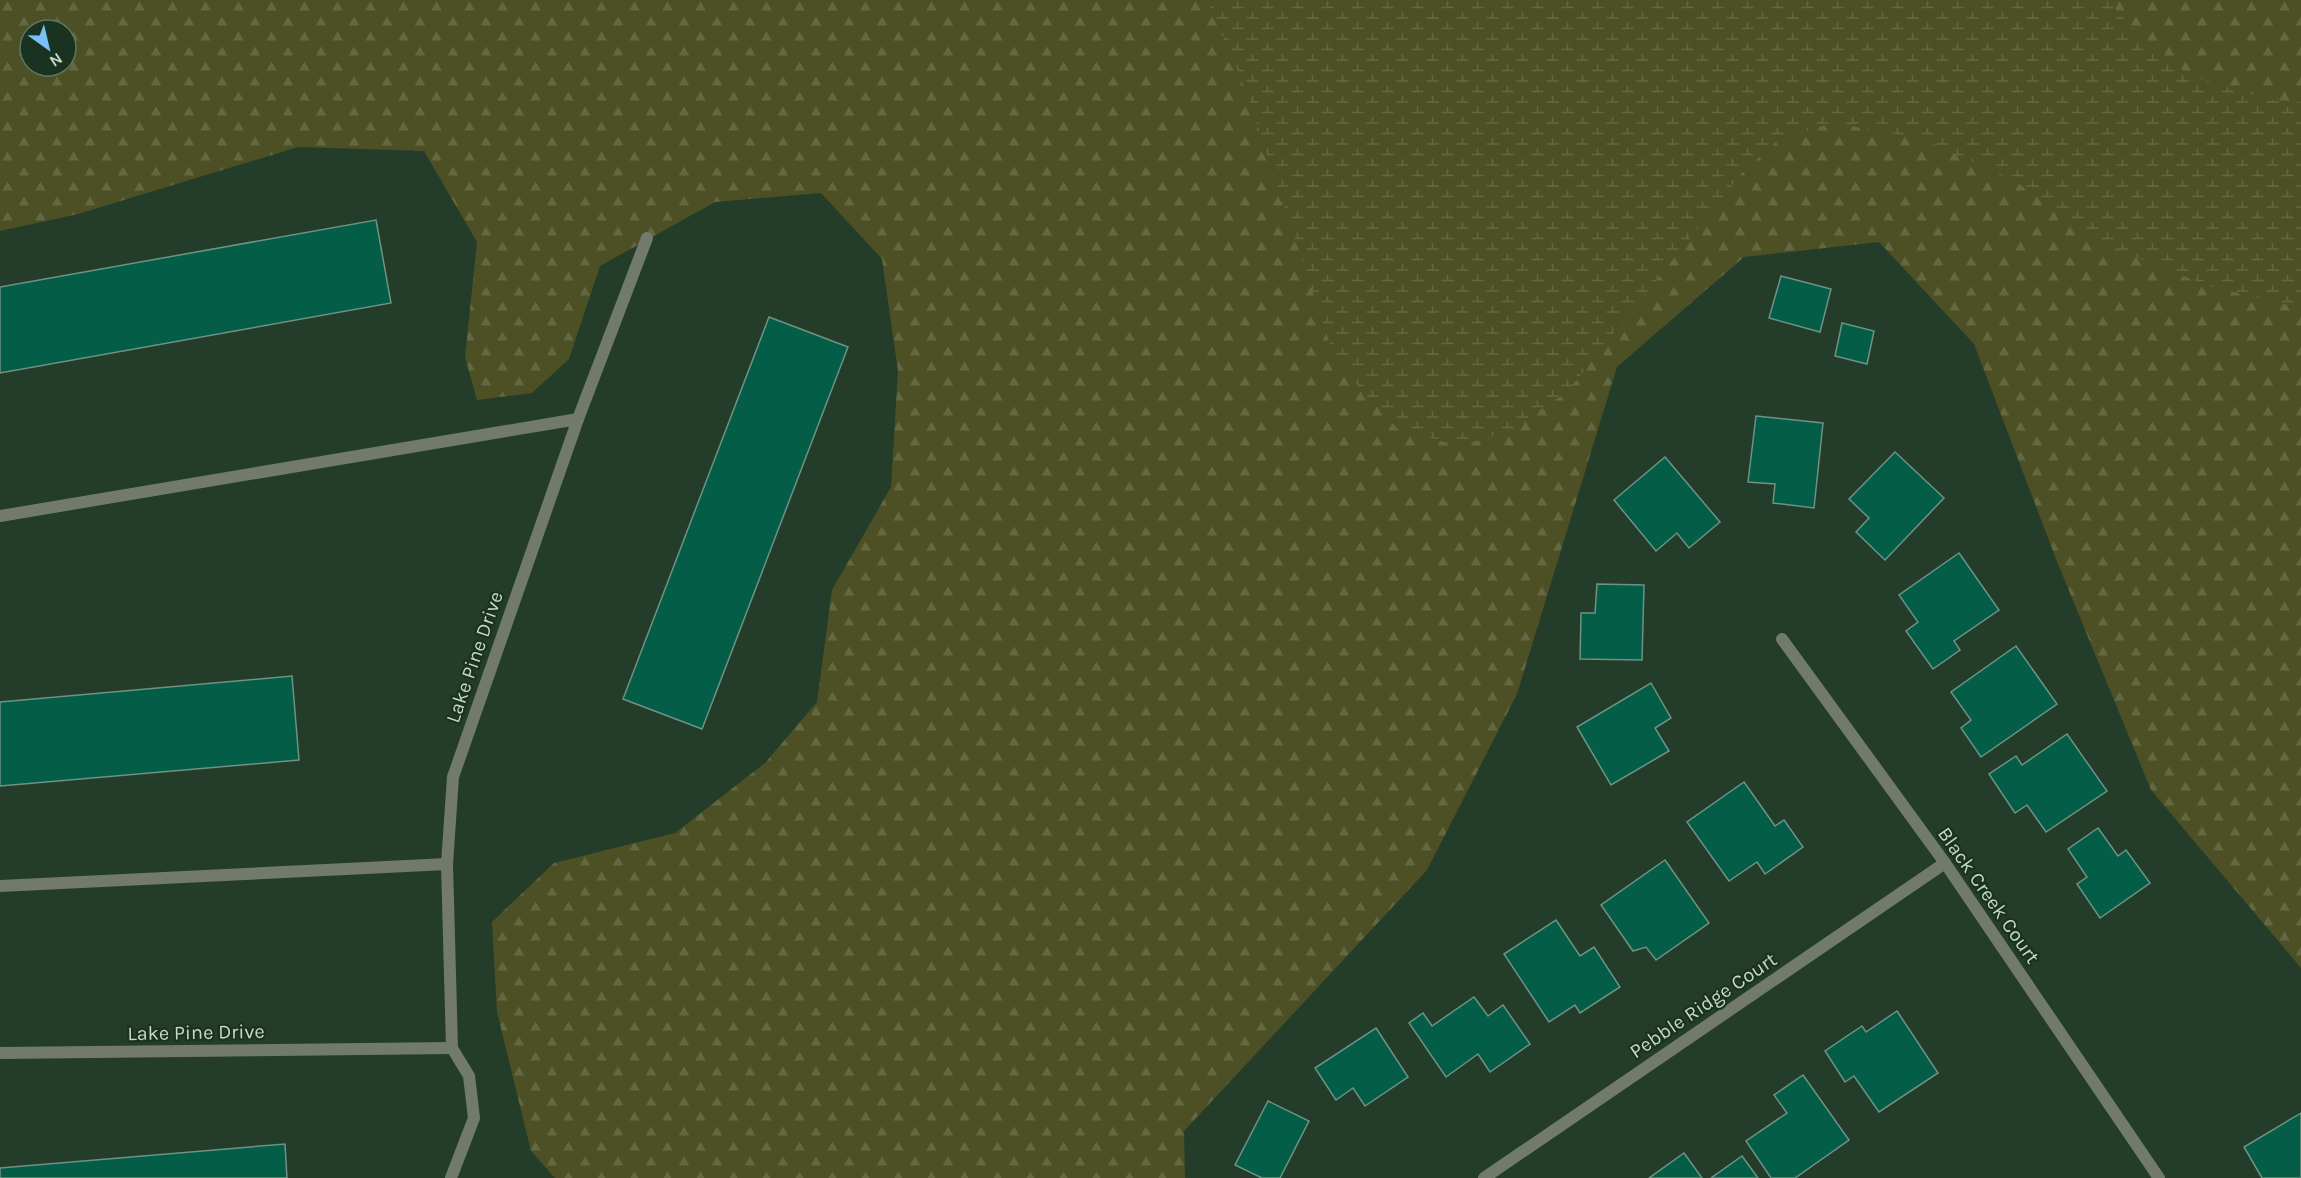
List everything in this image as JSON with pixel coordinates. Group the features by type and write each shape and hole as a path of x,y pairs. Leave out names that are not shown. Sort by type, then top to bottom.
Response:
{"street":[{"name":"Lake Pine Drive","path":"0,1053 452,1048 447,864 453,777 578,419 647,238"},
{"path":"0,516 578,419"},
{"name":"Black Creek Court","path":"1782,639 1945,863 2159,1178"},
{"name":"Pebble Ridge Court","path":"1484,1178 1945,863"},
{"path":"0,886 447,864"},
{"path":"451,1178 474,1118 469,1076 452,1048"}],"green space":[{"path":"0,0 2301,0 2301,968 2151,790 2058,564 1974,344 1879,242 1744,257 1617,367 1517,694 1427,870 1184,1131 1185,1178 555,1178 531,1151 497,1012 492,922 554,863 675,833 765,763 817,702 832,590 891,487 898,371 882,259 821,193 715,202 600,266 569,359 532,393 477,400 465,357 477,242 424,151 298,147 78,214 0,231"},
{"path":"1207,0 2107,0 2164,62 2208,81 2270,100 2301,102 2301,308 2209,286 2115,249 2013,180 1920,138 1833,123 1779,139 1742,173 1567,392 1506,433 1457,446 1396,427 1336,362 1246,91"}],"building":[{"path":"376,220 391,303 0,373 0,287"},
{"path":"1781,276 1831,289 1820,332 1769,318"},
{"path":"769,317 848,347 702,729 623,699"},
{"path":"1842,323 1874,331 1867,364 1835,356"},
{"path":"1756,416 1823,423 1814,508 1773,503 1775,484 1748,482"},
{"path":"1895,452 1944,498 1885,560 1856,532 1869,518 1849,499"},
{"path":"1665,457 1720,522 1689,548 1677,533 1656,551 1614,500"},
{"path":"1959,553 1999,610 1954,641 1960,650 1933,669 1906,631 1918,622 1899,595"},
{"path":"1597,584 1644,585 1642,660 1580,659 1581,613 1595,613"},
{"path":"2016,646 2057,704 1981,757 1961,728 1971,720 1951,692"},
{"path":"292,676 299,760 0,786 0,702"},
{"path":"1651,683 1671,718 1655,728 1669,751 1611,785 1577,727"},
{"path":"2067,734 2107,791 2046,832 2027,805 2015,813 1989,774 2016,756 2022,765"},
{"path":"1744,782 1775,826 1784,820 1803,847 1765,874 1757,862 1729,881 1687,822"},
{"path":"2098,828 2118,856 2126,850 2150,883 2100,918 2077,884 2087,877 2068,849"},
{"path":"1665,860 1709,923 1656,960 1646,947 1633,951 1601,905"},
{"path":"1556,920 1580,956 1594,947 1620,987 1580,1013 1575,1005 1549,1022 1504,954"},
{"path":"1474,997 1488,1016 1503,1005 1530,1044 1490,1072 1478,1054 1446,1077 1409,1023 1423,1013 1432,1026"},
{"path":"1897,1011 1938,1073 1879,1112 1854,1076 1845,1082 1825,1051 1862,1026 1866,1032"},
{"path":"1376,1028 1408,1077 1365,1106 1353,1088 1336,1100 1315,1068"},
{"path":"1803,1075 1849,1140 1795,1178 1771,1178 1746,1141 1787,1113 1774,1095"},
{"path":"1268,1101 1309,1121 1280,1178 1262,1178 1235,1165"},
{"path":"2301,1113 2301,1178 2262,1178 2244,1147"},
{"path":"285,1144 287,1178 0,1178 0,1168"},
{"path":"1684,1153 1702,1178 1649,1178"},
{"path":"1742,1156 1758,1178 1711,1178"}]}
